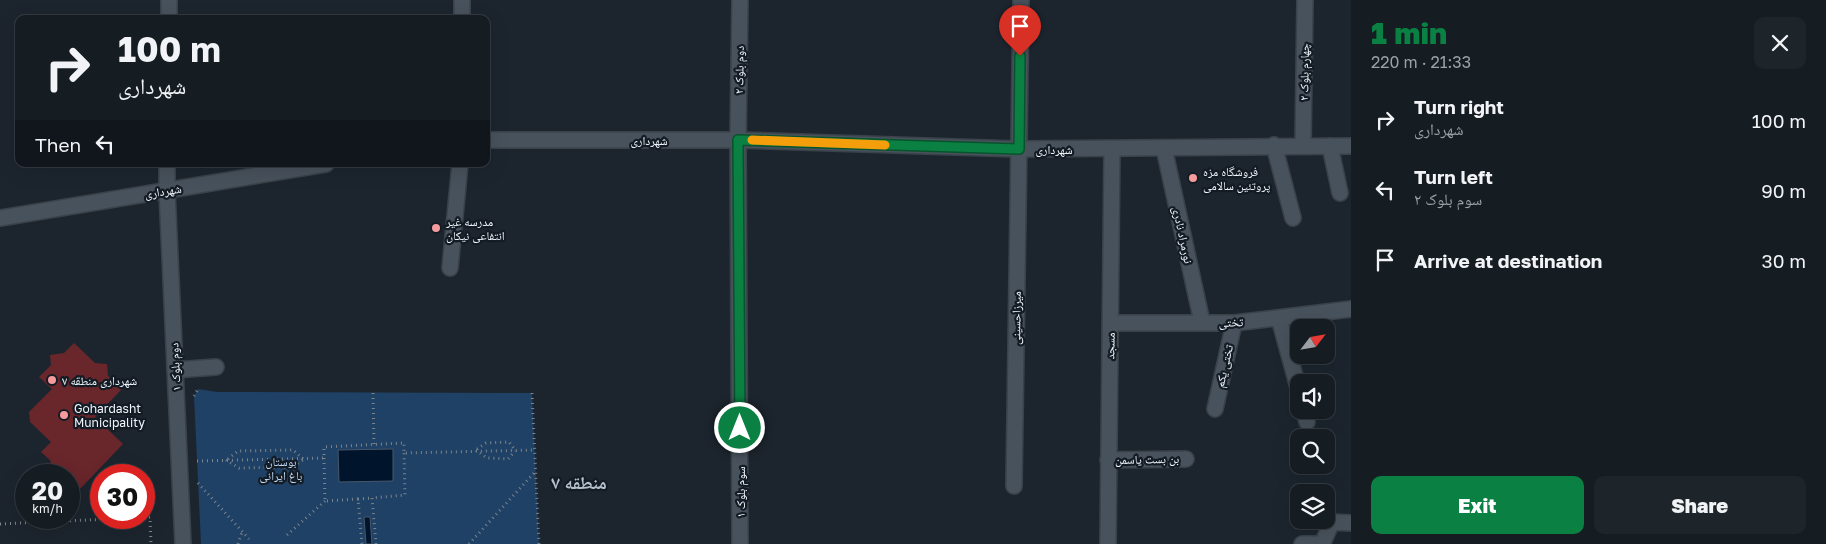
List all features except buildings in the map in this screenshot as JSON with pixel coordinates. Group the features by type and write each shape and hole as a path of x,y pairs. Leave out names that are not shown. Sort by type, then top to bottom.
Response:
{"street":[{"path":"169,0 169,15"},
{"path":"462,0 462,15"},
{"name":"دوم بلوک ۲","path":"738,140 740,0"},
{"name":"میرزاحسینی","path":"1014,486 1021,0"},
{"name":"چهارم بلوک ۲","path":"1302,145 1304,0"},
{"name":"شهرداری","path":"490,140 738,140 1019,149 1274,145 1351,146"},
{"name":"سوم بلوک ۱","path":"738,140 740,544"},
{"path":"1274,145 1293,218"},
{"path":"1330,146 1340,193"},
{"name":"مسجد","path":"1108,544 1112,148"},
{"name":"نورمراد نادری","path":"1164,148 1202,322"},
{"name":"دوم بلوک ۱","path":"167,167 184,544"},
{"name":"شهرداری","path":"0,218 308,167"},
{"path":"450,268 460,167"},
{"name":"تختی","path":"1110,323 1234,323 1351,309"},
{"path":"1279,318 1294,374"},
{"name":"تختی یکم","path":"1214,409 1234,323"},
{"path":"175,370 216,367"},
{"name":"بن بست یاسمن","path":"1108,460 1186,459"},
{"path":"1302,544 1323,543 1332,522 1351,523"}],"path":[{"path":"373,393 374,445"},
{"path":"532,393 539,544"},
{"path":"476,450 486,442 509,442 516,450"},
{"path":"287,535 325,501 405,495 404,443 324,448 325,501"},
{"path":"226,460 238,451 293,450 303,460"},
{"path":"476,450 487,458 508,458 516,450"},
{"path":"404,453 534,450"},
{"path":"197,461 303,460 324,458"},
{"path":"226,460 239,468 292,466 303,460"},
{"path":"469,544 535,473"},
{"path":"198,483 249,538"},
{"path":"372,498 376,544"},
{"path":"358,499 362,544"},
{"path":"0,524 90,520"},
{"path":"150,529 151,544"},
{"path":"238,544 242,532"},
{"path":"474,539 478,544"}],"green space":[{"name":"بوستان باغ ایرانی","path":"198,389 217,392 532,393 539,544 201,544 194,396"}],"shaded area":[{"path":"393,449 393,481 339,482 338,450"},
{"path":"364,517 370,517 372,544 366,544"}],"slow traffic":[{"path":"752,140 885,145"}],"place":[{"name":"فروشگاه مزه پروتئین سالامی","path":"1193,178"},
{"name":"مدرسه غیر انتفاعی نیکان","path":"436,228"},
{"name":"شهرداری منطقه ۷","path":"52,380"},
{"name":"Gohardasht Municipality","path":"64,415"}],"district":[{"name":"منطقه ۷","path":"579,482"}],"route":[{"path":"740,428 738,140 1019,149 1020,56"}]}
